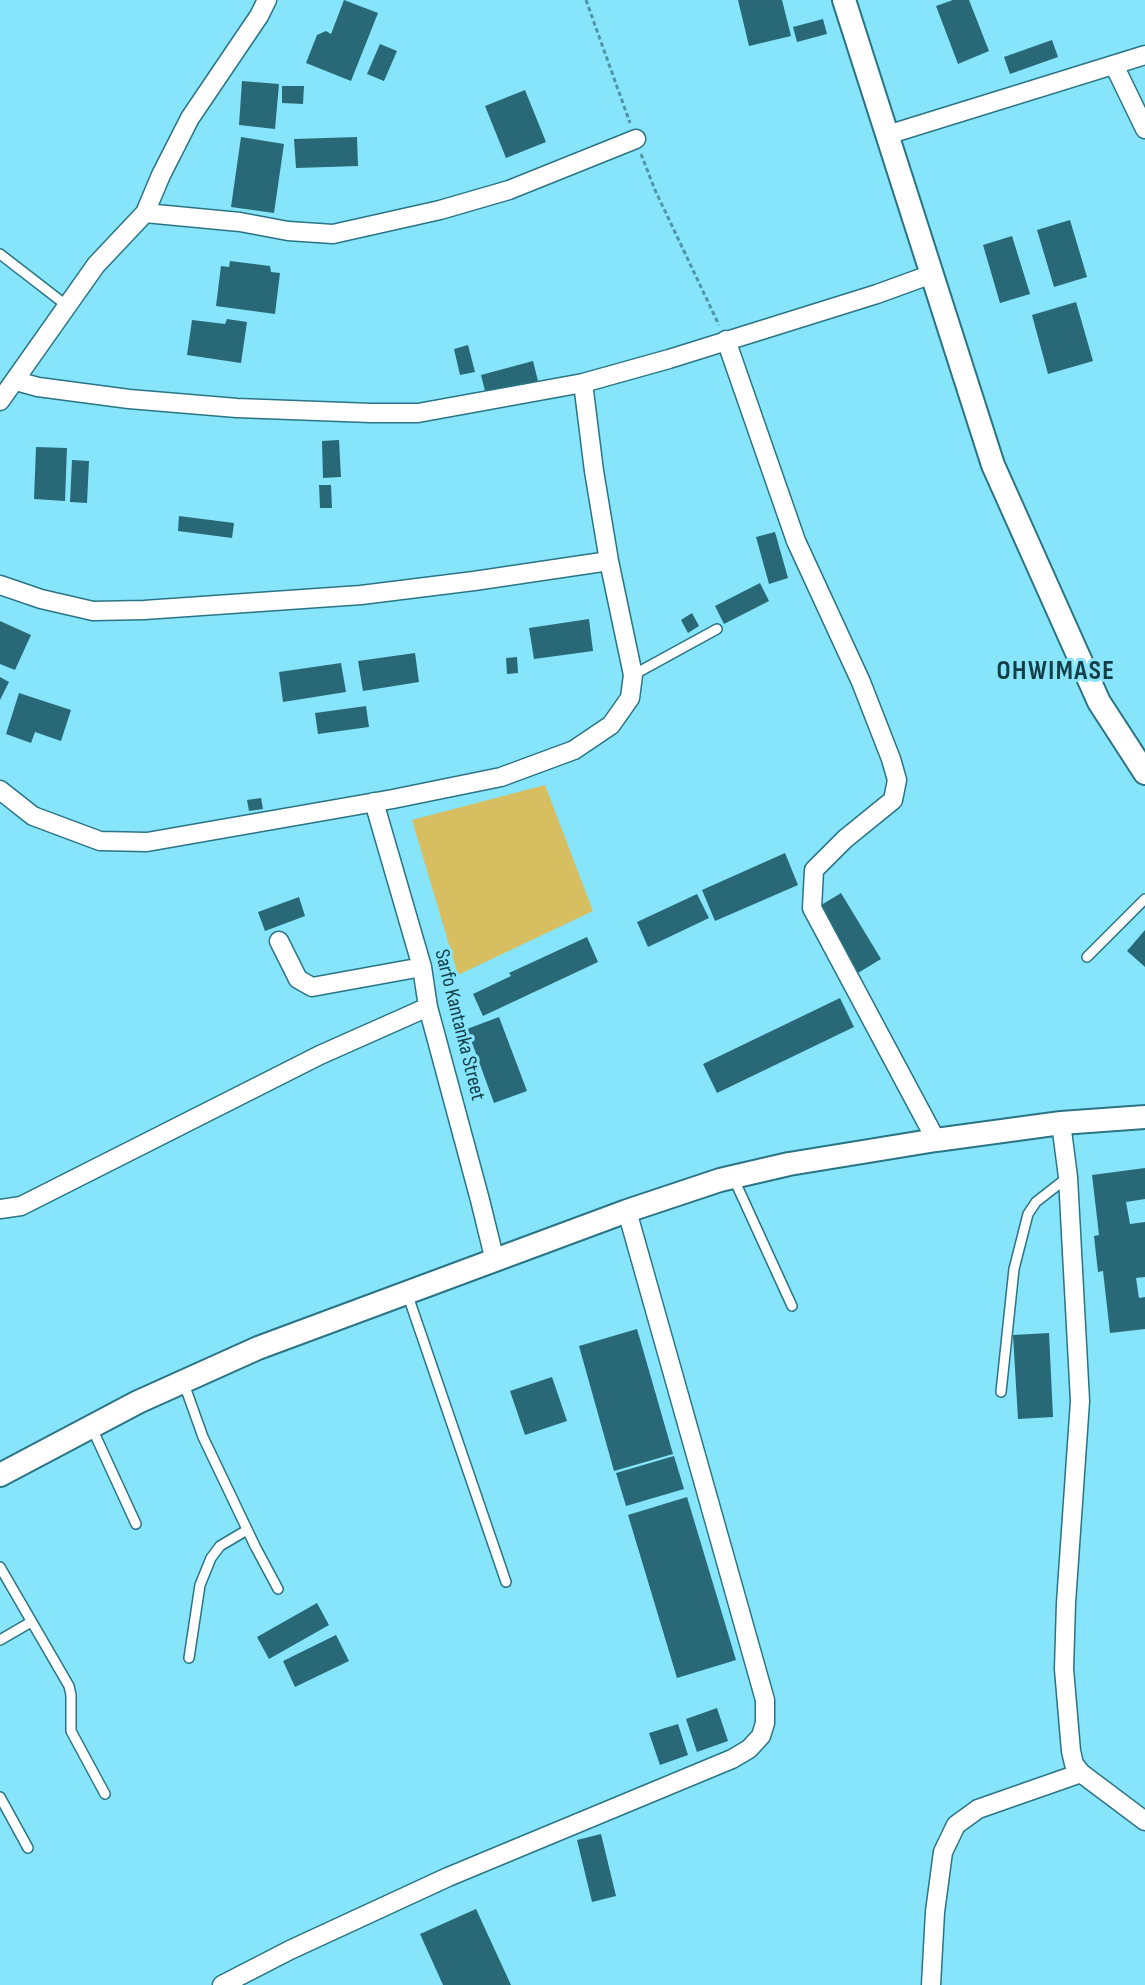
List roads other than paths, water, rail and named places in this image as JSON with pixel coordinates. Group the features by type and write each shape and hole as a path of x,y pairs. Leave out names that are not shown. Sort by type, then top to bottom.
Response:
{"street":[{"path":"0,401 96,265 145,213 161,175 190,118 259,16 267,0"},
{"path":"844,0 993,465 1099,702 1145,773"},
{"path":"887,135 1145,55"},
{"path":"1113,65 1145,129"},
{"path":"145,213 240,222 288,231 333,234 440,210 509,190 636,139"},
{"path":"16,381 38,387 129,399 237,408 371,413 418,412 582,383 669,359 877,294 932,274"},
{"path":"726,340 796,542 861,682 897,780 892,800 845,839 814,870 812,908 936,1140"},
{"path":"0,790 33,816 100,841 147,842 501,777 574,750 611,725 630,698 633,675 609,561 582,383"},
{"path":"0,585 41,599 93,611 144,610 361,595 609,561"},
{"name":"Sarfo Kantanka Street","path":"374,802 422,967 428,1007 495,1261"},
{"path":"279,941 298,979 312,987 422,967"},
{"path":"0,1209 21,1206 310,1060 428,1007"},
{"path":"0,1475 138,1402 258,1348 627,1211 733,1177 789,1164 936,1140 1061,1123 1145,1117"},
{"path":"1061,1123 1068,1177 1080,1401 1066,1603 1064,1669 1071,1751 1074,1764 1081,1773 1145,1821"},
{"path":"222,1985 290,1950 448,1876 732,1759 749,1749 761,1736 765,1723 765,1700 627,1211"},
{"path":"931,1985 935,1912 943,1852 956,1825 978,1809 1081,1773"}],"lane":[{"path":"0,254 66,305"},
{"path":"633,675 717,629"},
{"path":"1087,957 1145,899"},
{"path":"733,1177 792,1306"},
{"path":"1001,1392 1014,1269 1028,1214 1036,1202 1068,1177"},
{"path":"407,1293 506,1582"},
{"path":"183,1381 203,1437 278,1589"},
{"path":"92,1426 136,1524"},
{"path":"189,1658 200,1585 211,1557 220,1546 247,1530"},
{"path":"0,1567 69,1686 70,1731 105,1794"},
{"path":"0,1640 32,1622"},
{"path":"0,1797 28,1848"}],"district":[{"name":"OHWIMASE","path":"1056,672"}]}
